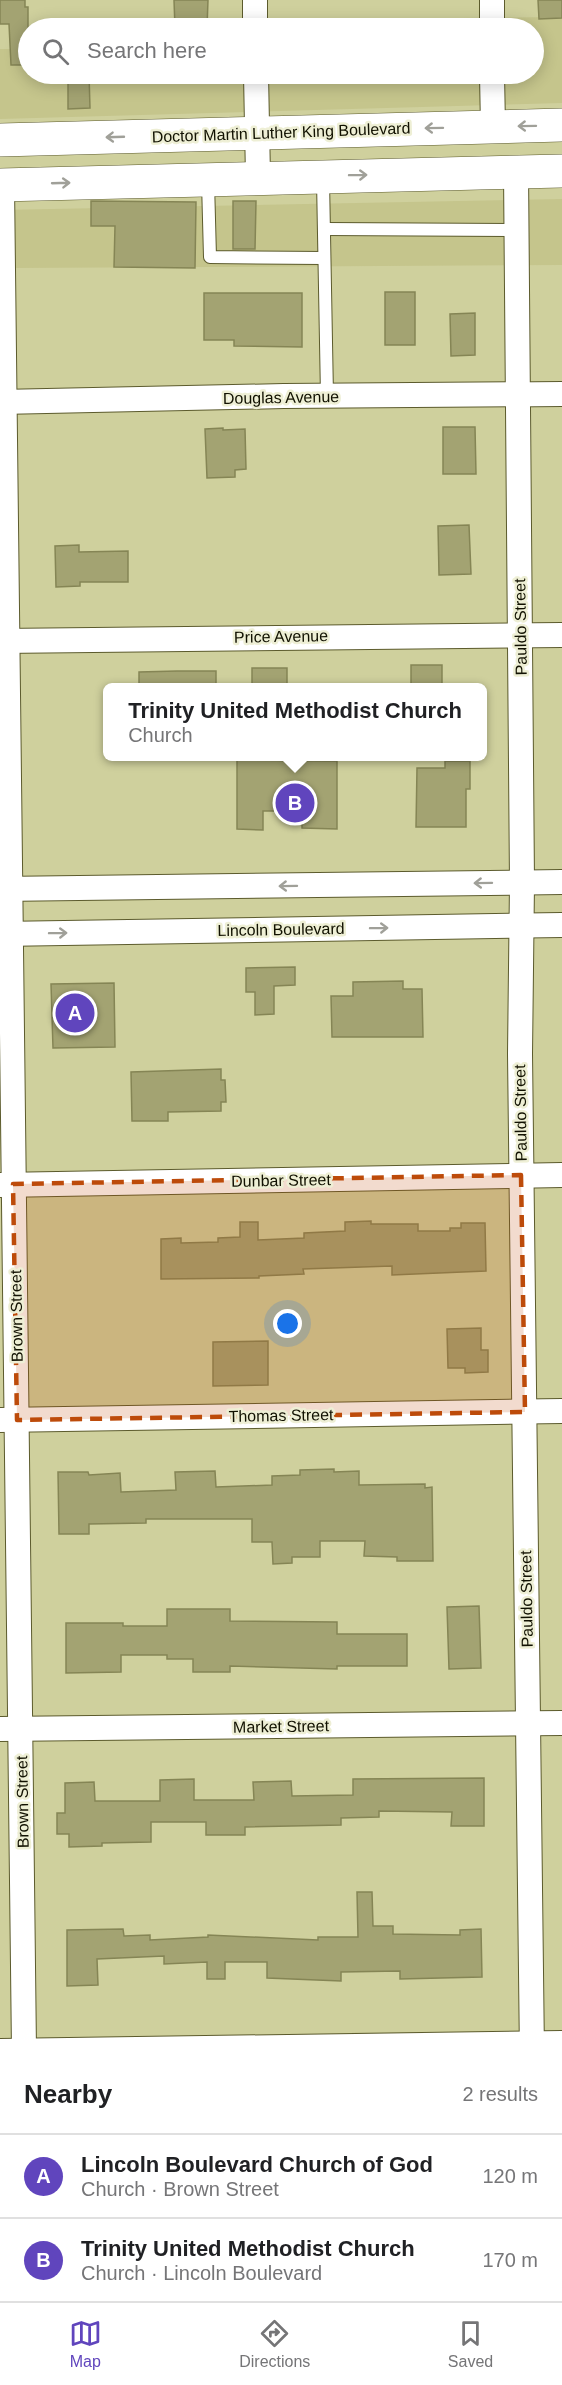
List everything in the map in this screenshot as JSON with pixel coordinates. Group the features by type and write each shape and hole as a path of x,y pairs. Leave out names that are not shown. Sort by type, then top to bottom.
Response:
{"main road":[{"name":"Doctor Martin Luther King Boulevard","path":"0,141 562,125"},
{"path":"1,185 562,170"}],"street":[{"path":"255,0 255,18"},
{"path":"492,0 492,18"},
{"path":"256,84 258,177"},
{"path":"492,84 493,127"},
{"name":"Pauldo Street","path":"516,171 516,395 522,883 521,1175 532,2049"},
{"name":"Brown Street","path":"1,185 10,1729 24,2051"},
{"name":"Douglas Avenue","path":"3,402 562,394"},
{"name":"Price Avenue","path":"4,640 562,634"},
{"path":"5,889 562,882"},
{"name":"Lincoln Boulevard","path":"5,934 562,925"},
{"name":"Dunbar Street","path":"7,1185 562,1176"},
{"name":"Thomas Street","path":"9,1420 562,1411"},
{"name":"Market Street","path":"10,1729 562,1724"},
{"path":"0,2051 51,2053 532,2049 562,2043"}],"lane":[{"path":"323,176 327,396"},
{"path":"208,178 210,257 324,258"},
{"path":"324,229 516,230"}],"highlighted area":[{"path":"521,1175 525,1412 17,1420 13,1184"}],"shaded area":[{"path":"562,17 562,103 0,119 0,49 18,49 18,84 544,84 544,18 463,18"},
{"path":"562,199 562,265 12,268 0,210"}],"building":[{"path":"0,0 25,0 25,7 28,7 28,18 18,18 18,65 11,65 9,24 0,24"},
{"path":"174,0 208,0 207,18 175,18"},
{"path":"538,0 562,0 562,18 539,18"},
{"path":"68,84 89,84 90,108 68,109"},
{"path":"91,201 196,202 195,268 114,267 115,226 91,226"},
{"path":"233,201 256,201 255,249 233,249"},
{"path":"385,292 415,292 415,345 385,345"},
{"path":"204,293 302,293 302,347 234,346 234,340 204,340"},
{"path":"475,313 475,355 451,356 450,314"},
{"path":"443,427 475,427 476,474 443,474"},
{"path":"223,428 223,430 245,429 246,469 235,470 235,477 207,478 205,429"},
{"path":"469,525 471,574 439,575 438,526"},
{"path":"79,545 79,552 128,551 128,582 80,582 80,586 56,587 55,546"},
{"path":"411,665 442,665 442,683 411,683"},
{"path":"252,668 287,668 287,683 252,683"},
{"path":"216,671 216,683 139,683 139,672"},
{"path":"237,761 337,761 337,829 302,828 302,811 263,811 263,830 237,829"},
{"path":"445,761 470,761 470,789 466,789 466,827 416,827 417,768 445,768"},
{"path":"295,967 295,985 274,986 274,1014 255,1015 255,992 246,992 246,968"},
{"path":"403,981 403,989 422,989 423,1037 332,1037 331,996 353,996 353,982"},
{"path":"114,983 115,1047 53,1048 51,984"},
{"path":"221,1069 221,1080 225,1080 226,1102 221,1102 221,1111 168,1112 168,1121 132,1121 131,1072"},
{"path":"371,1221 371,1224 418,1224 418,1231 450,1231 450,1228 461,1228 461,1223 485,1223 486,1271 392,1275 392,1266 303,1269 304,1274 259,1276 259,1278 161,1279 161,1239 181,1238 181,1243 218,1242 218,1238 240,1237 240,1222 258,1222 258,1240 304,1238 304,1233 345,1231 345,1222"},
{"path":"481,1328 481,1350 488,1350 488,1372 465,1373 465,1368 448,1368 447,1329"},
{"path":"268,1341 268,1385 213,1386 213,1342"},
{"path":"334,1469 334,1472 359,1471 359,1485 425,1484 425,1488 432,1487 433,1561 397,1561 397,1557 364,1556 365,1541 320,1541 320,1557 292,1557 292,1563 273,1564 272,1542 252,1542 252,1519 146,1519 146,1523 89,1524 89,1534 59,1534 58,1472 88,1472 89,1475 120,1473 121,1492 176,1490 175,1472 215,1471 216,1487 272,1485 272,1476 300,1475 300,1470"},
{"path":"479,1606 481,1668 449,1669 447,1607"},
{"path":"167,1609 230,1609 230,1621 337,1622 337,1634 407,1634 407,1666 337,1666 337,1669 230,1666 230,1672 193,1672 193,1659 167,1659 167,1655 121,1655 121,1672 66,1673 66,1623 167,1626"},
{"path":"484,1778 484,1826 451,1826 452,1812 379,1811 379,1817 341,1818 341,1825 245,1827 245,1835 206,1835 206,1822 151,1822 151,1842 102,1843 102,1846 69,1847 69,1834 57,1834 57,1813 65,1813 65,1783 94,1782 95,1801 160,1801 160,1780 194,1779 194,1800 254,1800 253,1782 291,1781 292,1796 353,1795 353,1779"},
{"path":"357,1892 372,1892 373,1926 393,1926 393,1934 460,1935 460,1930 481,1929 482,1977 400,1979 400,1971 341,1972 341,1981 267,1978 267,1962 225,1962 225,1979 207,1979 207,1962 164,1964 164,1956 97,1959 98,1985 67,1986 67,1930 123,1929 124,1936 150,1935 150,1940 208,1937 208,1935 318,1940 318,1937 358,1937"}],"place":[{"name":"Trinity United Methodist Church","path":"295,803"},
{"name":"Lincoln Boulevard Church of God","path":"75,1013"}]}
